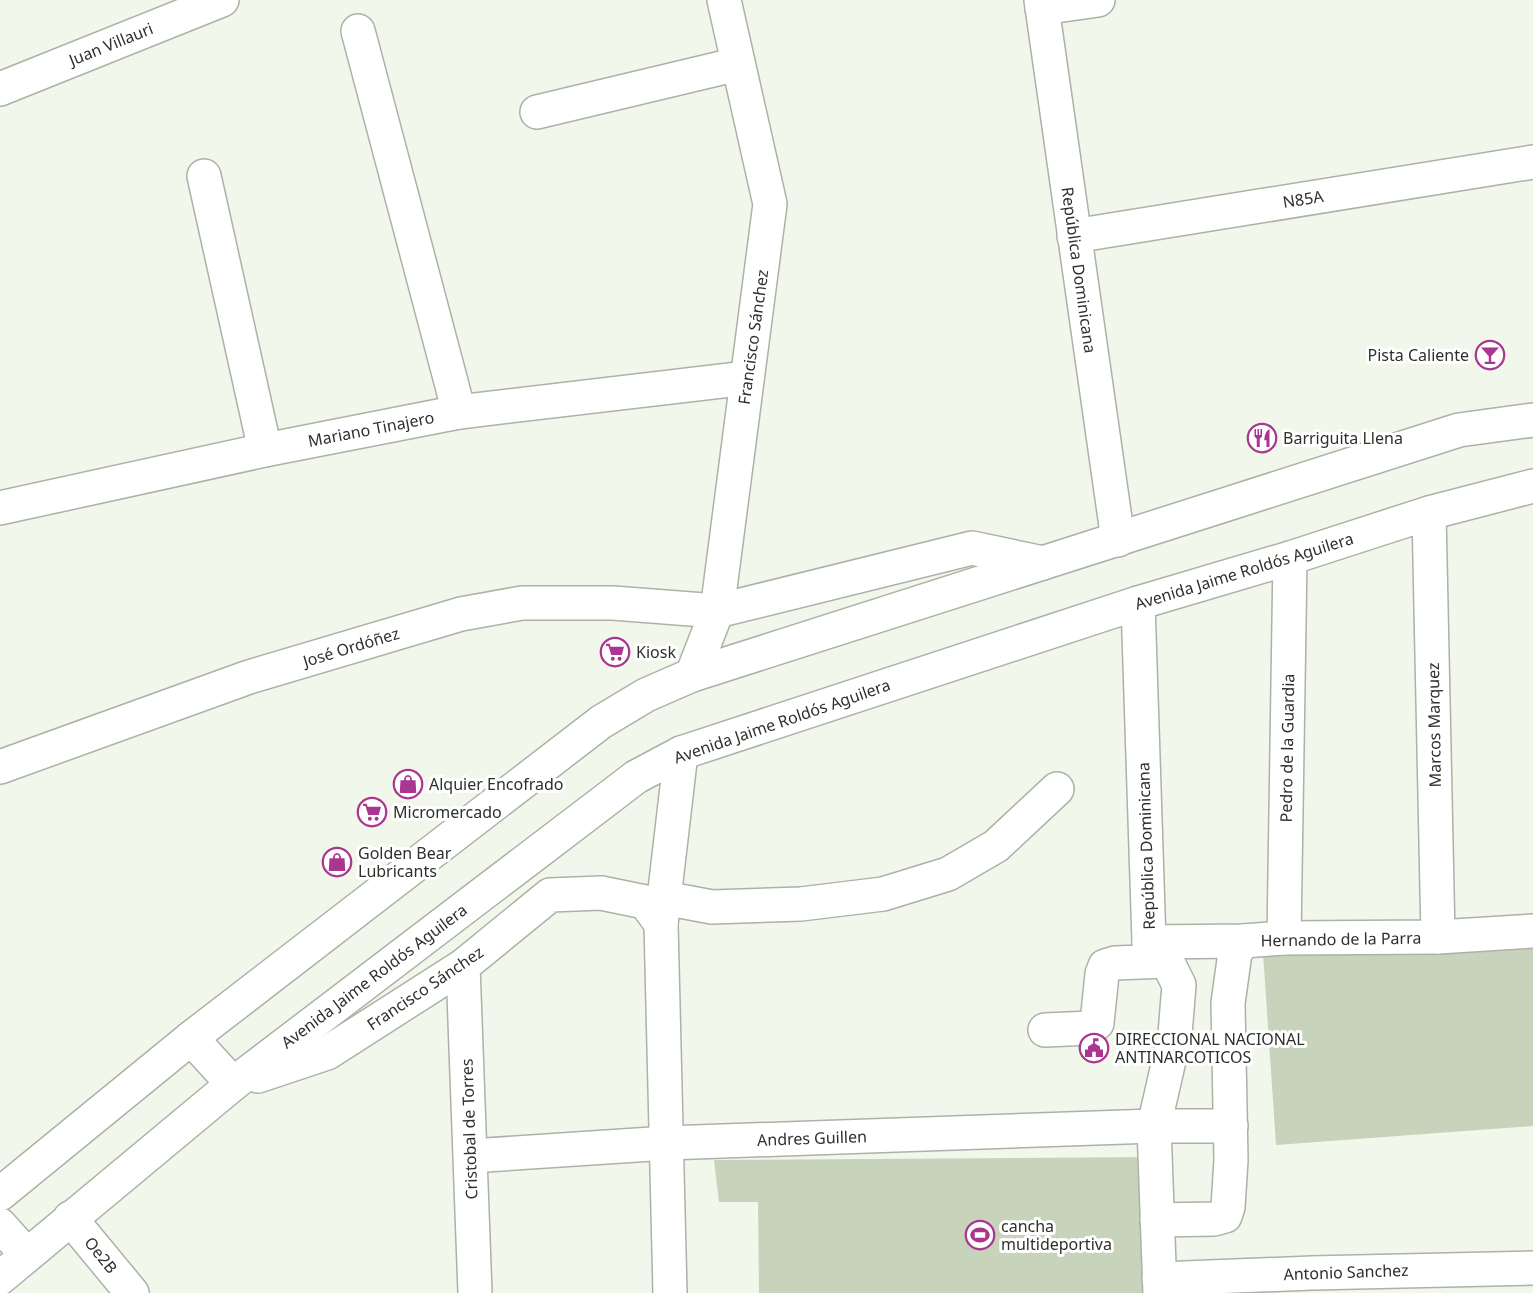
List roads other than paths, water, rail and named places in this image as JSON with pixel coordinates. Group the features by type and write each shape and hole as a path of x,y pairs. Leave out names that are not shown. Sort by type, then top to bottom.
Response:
{"street":[{"name":"Juan Villauri","path":"0,88 222,0"},
{"name":"Francisco Sánchez","path":"692,675 717,611 770,204 724,0"},
{"path":"1041,4 1098,0"},
{"name":"República Dominicana","path":"1041,4 1118,540"},
{"path":"358,31 459,412"},
{"path":"537,112 738,64"},
{"name":"N85A","path":"1074,236 1533,162"},
{"path":"204,176 265,450"},
{"name":"Mariano Tinajero","path":"0,508 265,450 459,412 747,378"},
{"path":"0,1194 191,1038 601,722 646,695 692,675 1044,564 1459,429 1533,420"},
{"name":"Avenida Jaime Roldós Aguilera","path":"0,1278 233,1084 636,777 681,753 1138,603 1290,558 1429,513 1533,486"},
{"name":"Marcos Marquez","path":"1429,513 1438,937"},
{"name":"José Ordóñez","path":"0,767 249,677 461,614 522,603 613,603 717,611 972,548 1044,564"},
{"name":"Pedro de la Guardia","path":"1284,938 1290,558"},
{"name":"República Dominicana","path":"1138,603 1163,959 1179,985 1175,1034 1154,1126 1160,1286"},
{"path":"670,1293 663,911 681,753"},
{"path":"663,911 801,904 884,894 948,874 996,846 1057,789"},
{"name":"Francisco Sánchez","path":"233,1084 327,1053 463,966 550,895 601,893 645,902 663,911"},
{"name":"Hernando de la Parra","path":"1163,959 1243,941 1284,938 1438,937 1533,931"},
{"path":"1157,1220 1214,1220 1225,1216 1228,1207 1230,1126 1228,1003 1235,953 1243,941"},
{"path":"1046,1030 1091,1028 1097,1023 1102,974 1105,966 1115,963 1163,959 1215,985 1228,1003"},
{"name":"Cristobal de Torres","path":"463,966 475,1293"},
{"path":"191,1038 233,1084"},
{"name":"Andres Guillen","path":"471,1156 667,1143 1154,1126 1230,1126"},
{"name":"Oe2B","path":"70,1218 132,1293"},
{"path":"0,1225 27,1255"},
{"name":"Antonio Sanchez","path":"1160,1286 1447,1281 1533,1268"}],"place":[{"name":"Pista Caliente","path":"1490,355"},
{"name":"Barriguita Llena","path":"1262,438"},
{"name":"Kiosk","path":"615,652"},
{"name":"Alquier Encofrado","path":"408,784"},
{"name":"Micromercado","path":"372,812"},
{"name":"Golden Bear Lubricants","path":"337,862"},
{"name":"DIRECCIONAL NACIONAL ANTINARCOTICOS","path":"1094,1048"},
{"name":"cancha multideportiva","path":"980,1235"}]}
